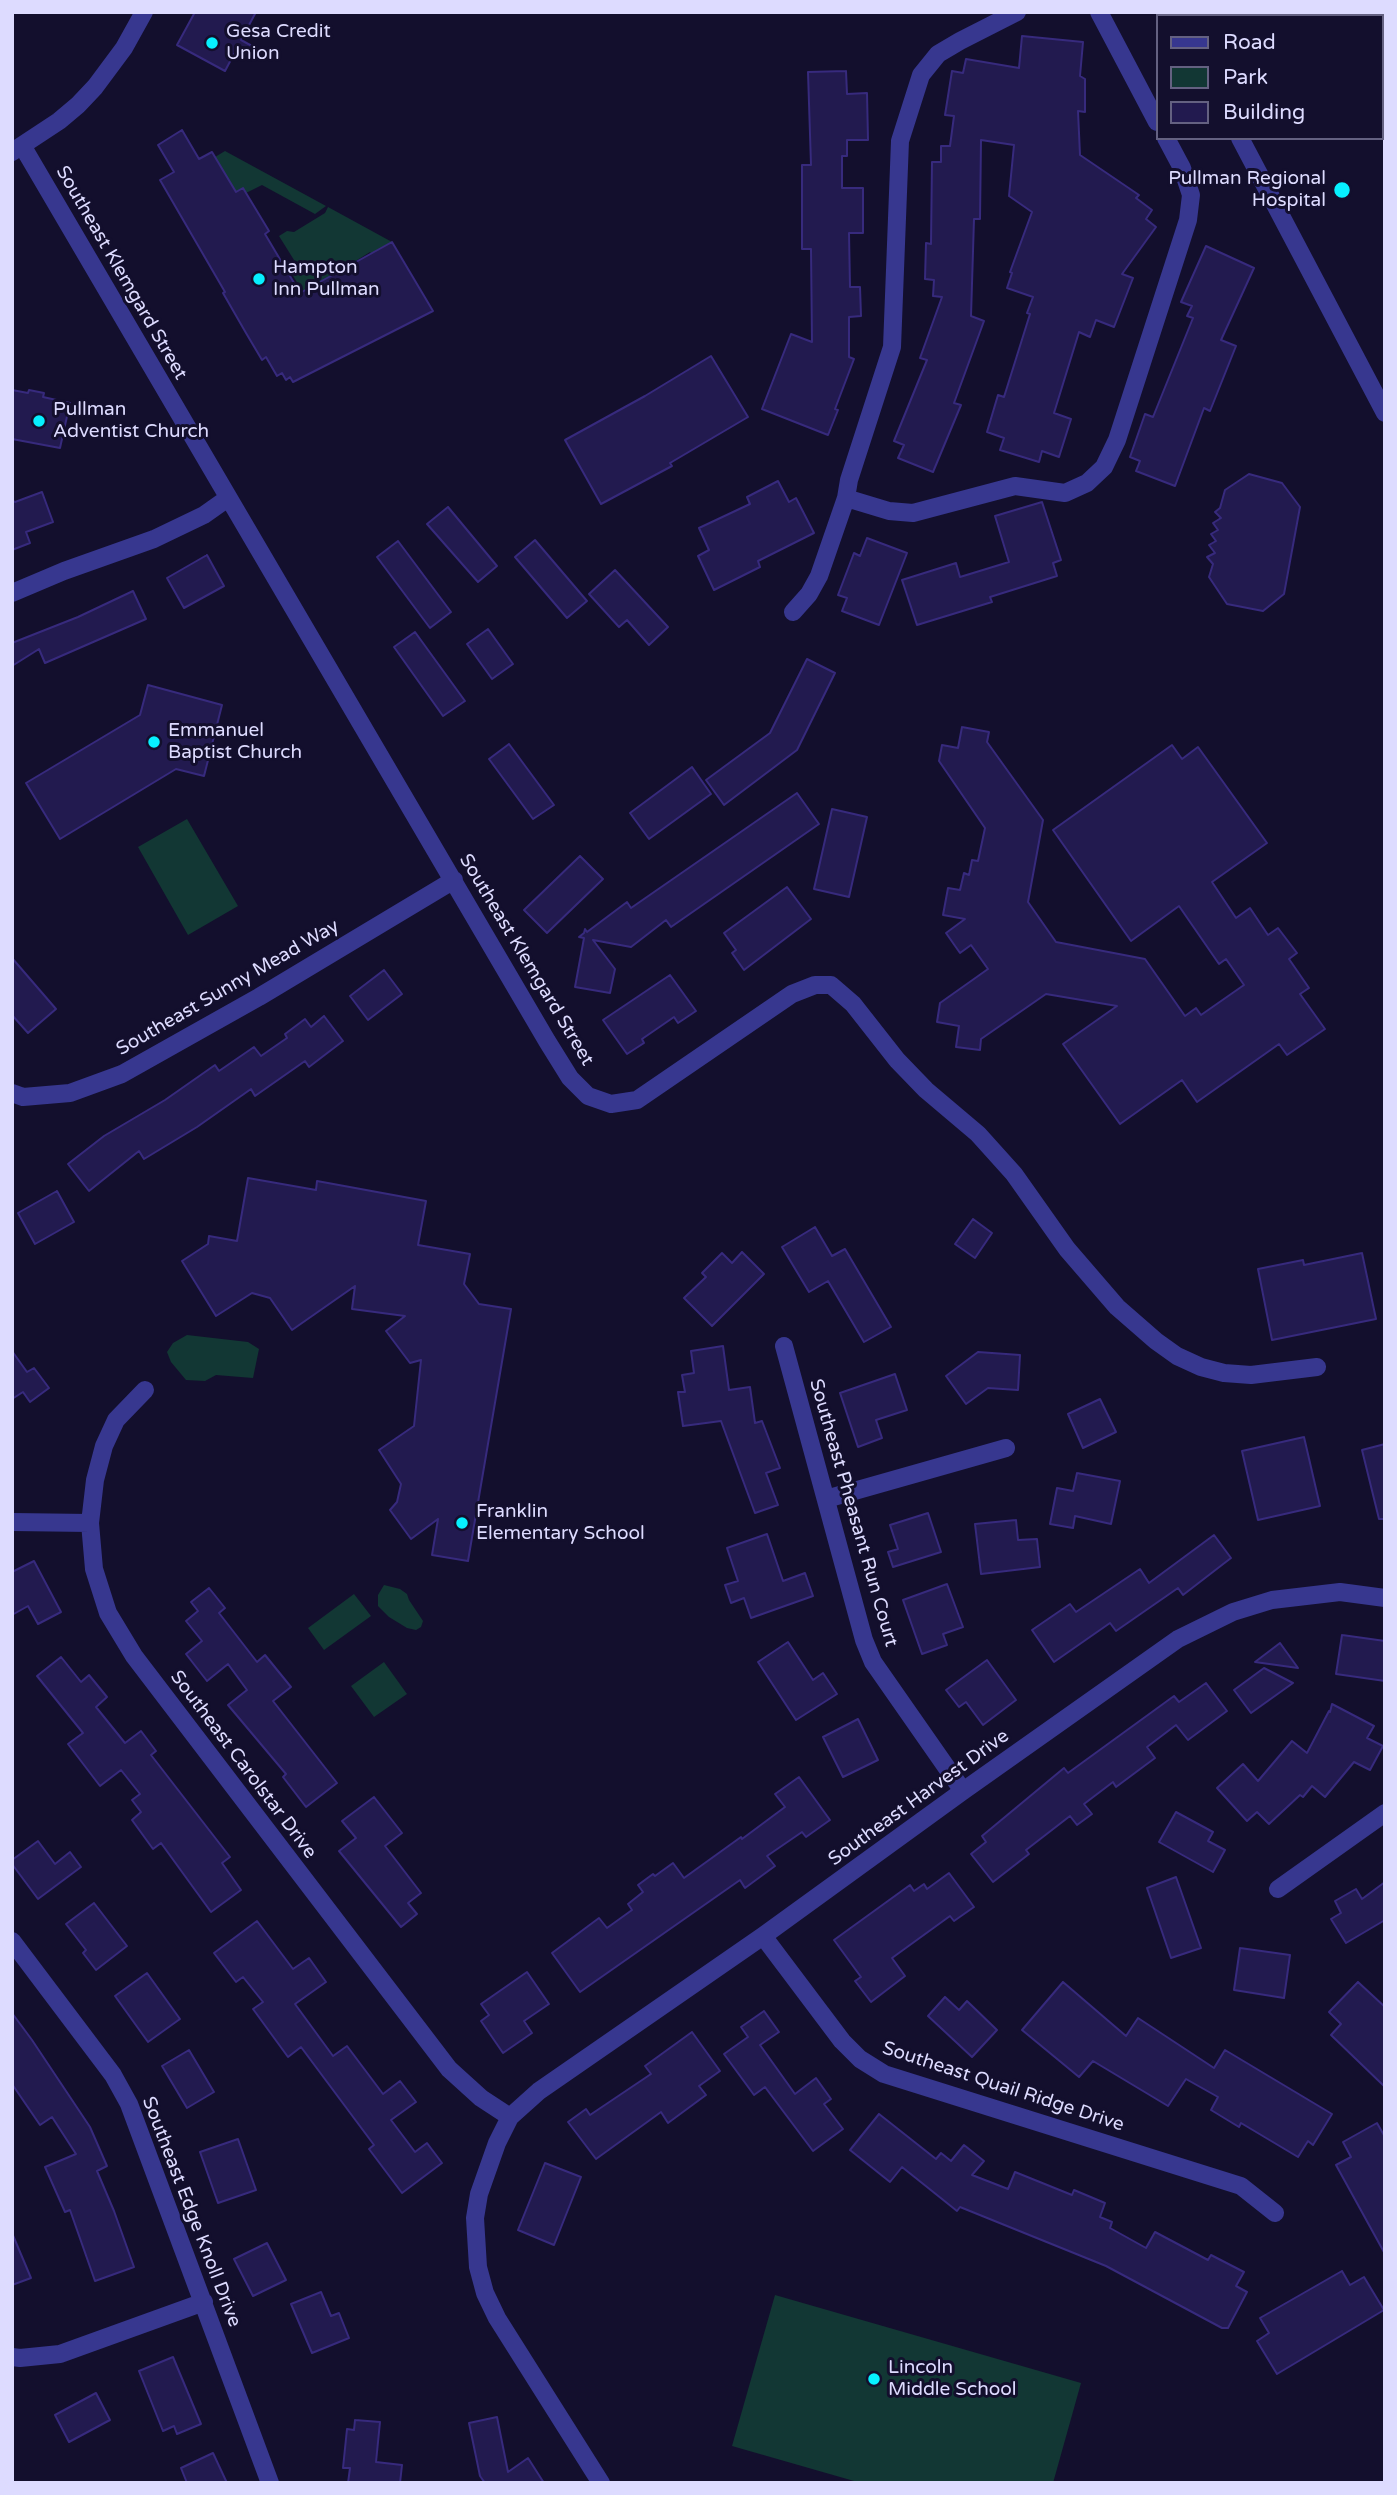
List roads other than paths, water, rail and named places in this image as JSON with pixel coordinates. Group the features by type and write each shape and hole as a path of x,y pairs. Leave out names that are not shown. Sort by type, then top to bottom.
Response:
{"street":[{"path":"17,149 59,121 95,87 124,48 144,12"},
{"path":"793,612 814,585 846,498 849,480 892,347 900,141 921,75 938,54 1017,12"},
{"path":"1099,12 1156,119"},
{"path":"846,498 889,511 913,513 1015,486 1065,493 1087,483 1104,467 1117,440 1188,220 1191,195 1182,168 1167,140"},
{"path":"1241,140 1385,413"},
{"name":"Southeast Klemgard Street","path":"17,149 228,498 570,1078 588,1097 611,1104 637,1100 792,994 815,985 831,985 853,1004 897,1060 926,1090 978,1134 1014,1174 1067,1249 1117,1307 1156,1341 1177,1356 1201,1367 1224,1373 1251,1375 1317,1367"},
{"path":"12,593 154,539 204,515 228,498"},
{"name":"Southeast Sunny Mead Way","path":"12,1093 23,1097 70,1093 122,1074 454,880"},
{"name":"Southeast Pheasant Run Court","path":"784,1346 864,1640 873,1662 963,1791"},
{"name":"Southeast Carolstar Drive","path":"145,1390 116,1420 104,1446 95,1480 90,1523 94,1569 108,1613 134,1656 449,2069 481,2098 510,2117"},
{"path":"827,1499 1006,1448"},
{"path":"12,1522 90,1523"},
{"name":"Southeast Harvest Drive","path":"510,2117 539,2091 763,1937 1178,1639 1233,1612 1272,1600 1340,1592 1385,1598"},
{"path":"1278,1889 1385,1813"},
{"name":"Southeast Quail Ridge Drive","path":"763,1937 842,2041 860,2059 884,2074 1241,2186 1275,2213"},
{"name":"Southeast Edge Knoll Drive","path":"12,1941 113,2075 129,2104 270,2483"},
{"path":"510,2117 497,2143 479,2194 475,2218 478,2267 485,2293 497,2318 601,2483"},
{"path":"12,2357 60,2354 204,2302"}],"place":[{"name":"Gesa Credit Union","path":"212,43"},
{"name":"Pullman Regional Hospital","path":"1342,190"},
{"name":"Hampton Inn Pullman","path":"259,279"},
{"name":"Pullman Adventist Church","path":"39,421"},
{"name":"Emmanuel Baptist Church","path":"154,742"},
{"name":"Franklin Elementary School","path":"462,1523"},
{"name":"Lincoln Middle School","path":"874,2379"}]}
